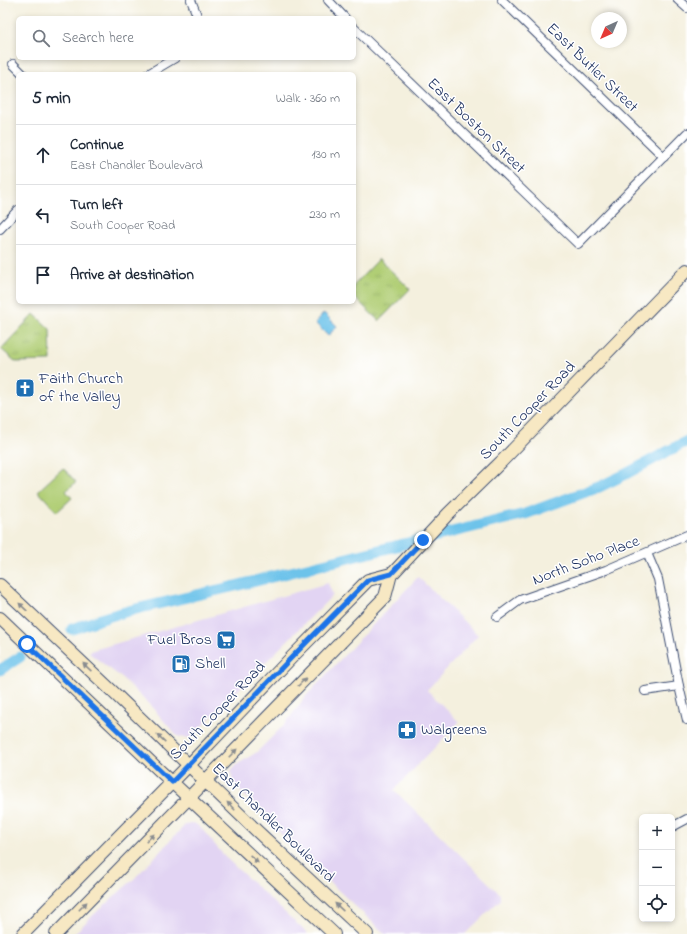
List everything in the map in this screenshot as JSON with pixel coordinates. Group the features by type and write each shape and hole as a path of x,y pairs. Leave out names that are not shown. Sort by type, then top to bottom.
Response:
{"main road":[{"name":"South Cooper Road","path":"23,934 368,580 391,574 687,270"},
{"path":"56,934 385,598 391,574"},
{"name":"East Chandler Boulevard","path":"0,585 288,861 368,934"},
{"path":"0,618 334,934"}],"street":[{"path":"191,0 197,16"},
{"path":"328,0 343,16"},
{"name":"East Butler Street","path":"502,0 664,157"},
{"path":"678,0 687,8"},
{"name":"East Boston Street","path":"356,30 578,244 664,157"},
{"path":"151,72 172,60"},
{"path":"13,64 21,72"},
{"path":"664,157 687,133"},
{"path":"0,229 16,212"},
{"name":"North Soho Place","path":"497,617 520,600 606,570 687,535"},
{"path":"647,553 658,579 687,720"},
{"path":"645,691 679,686"},
{"path":"675,825 687,819"}],"shaded area":[{"path":"418,577 478,635 427,690 459,722 394,790 500,894 500,900 465,934 385,934 293,848 260,810 236,787 233,783 231,771 238,764 257,752 285,724 306,696"},
{"path":"328,583 333,595 191,737 186,738 176,735 152,707 122,678 89,653 93,650"},
{"path":"194,823 201,828 226,858 308,934 74,934 134,879 185,825"}],"green space":[{"path":"379,259 410,289 379,321 356,299 356,283"},
{"path":"34,314 50,329 51,361 16,362 1,349"},
{"path":"63,468 76,482 66,491 72,498 57,512 38,491"}],"water":[{"path":"324,313 337,326 328,336 315,323"}],"waterway":[{"path":"72,629 136,609 525,514 599,487 687,441"},
{"path":"0,670 20,657"}],"place":[{"name":"Faith Church of the Valley","path":"25,388"},
{"name":"Fuel Bros","path":"226,640"},
{"name":"Shell","path":"181,664"},
{"name":"Walgreens","path":"407,730"}],"route":[{"path":"27,644 172,782 368,580 391,574 423,540"}]}
